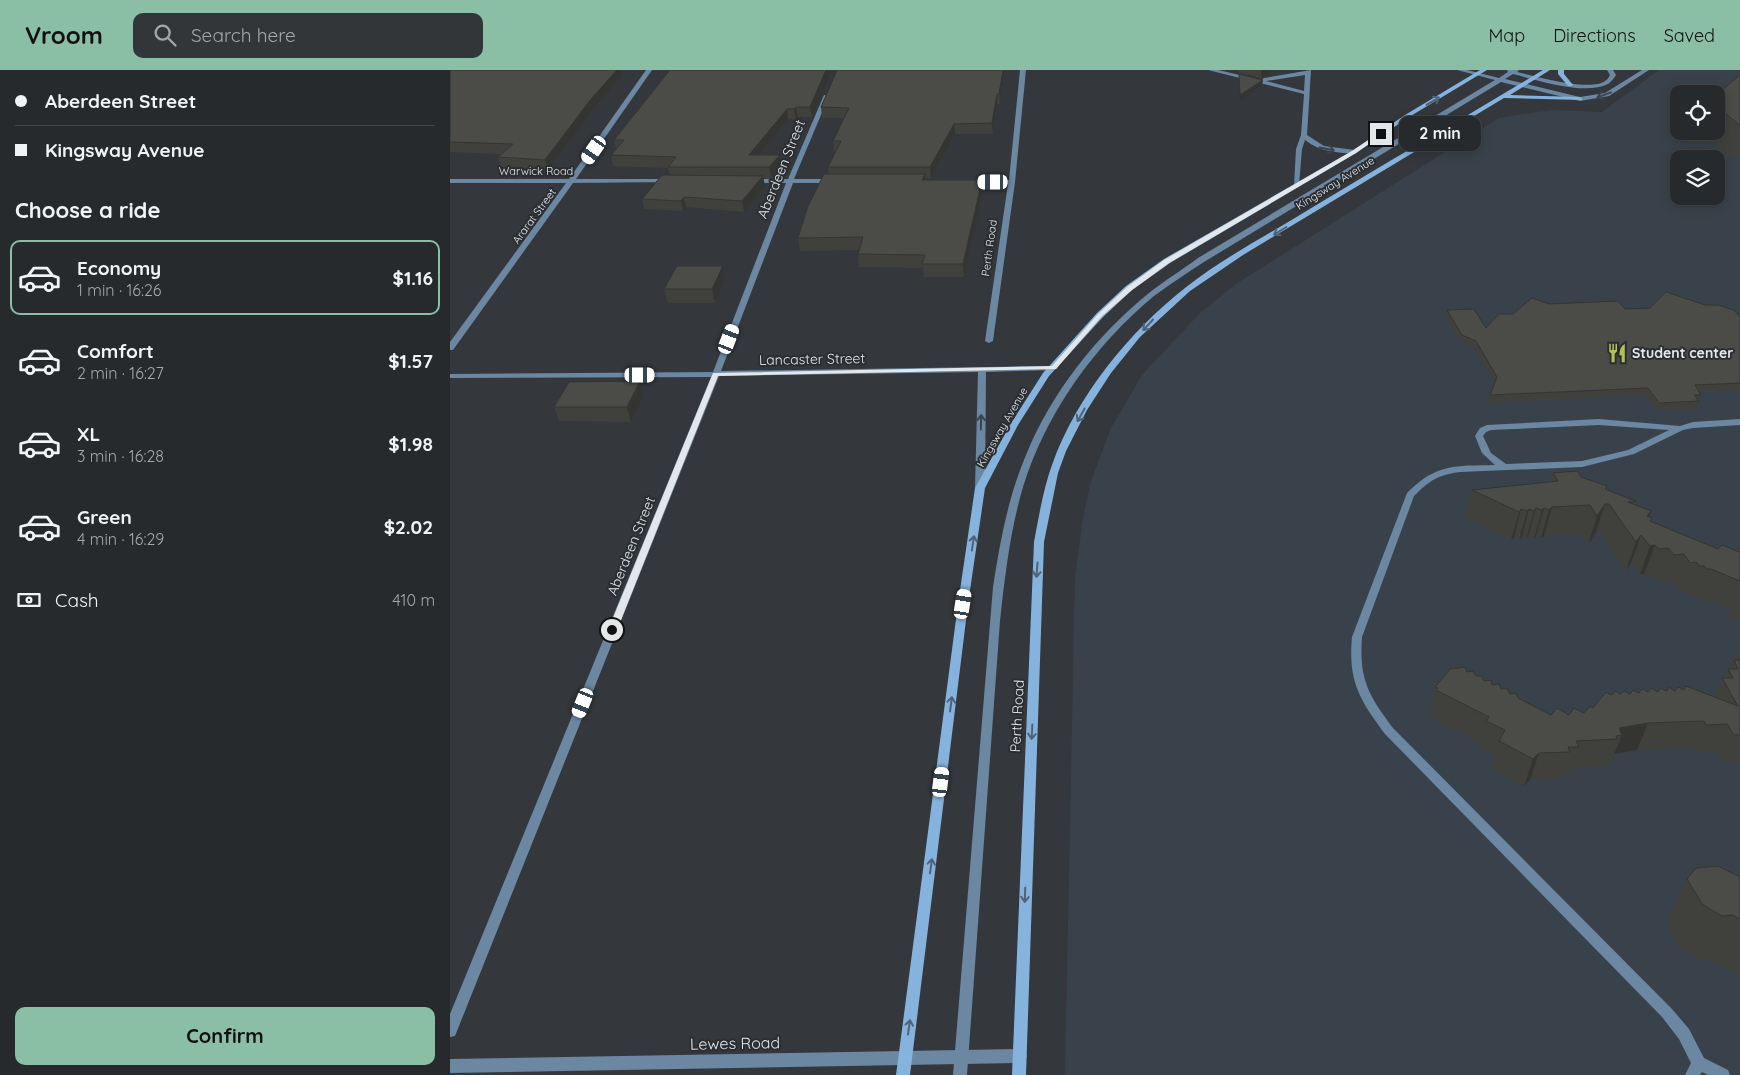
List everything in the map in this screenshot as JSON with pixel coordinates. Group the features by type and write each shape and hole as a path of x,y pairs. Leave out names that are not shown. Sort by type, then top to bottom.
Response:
{"main road":[{"name":"Kingsway Avenue","path":"980,488 1014,425 1046,375 1100,315 1129,288 1166,261 1354,152 1407,116 1484,70"},
{"name":"Kingsway Avenue","path":"1105,373 1151,322 1190,288 1363,179 1546,70"},
{"path":"1561,70 1561,74 1570,85"},
{"path":"1501,96 1580,99"},
{"name":"Perth Road","path":"1019,1075 1028,793 1039,542 1050,487 1062,452 1105,373"},
{"path":"903,1075 963,604 980,488"}],"street":[{"name":"Ararat Street","path":"450,348 649,70"},
{"name":"Perth Road","path":"989,341 1012,182 1023,70"},
{"path":"1211,70 1307,93"},
{"path":"1460,70 1580,99 1607,95 1646,70"},
{"path":"960,1075 995,610 1009,519 1030,454 1055,406 1092,355 1115,329 1151,295 1201,260 1511,71 1570,85 1590,86 1604,84 1613,78 1610,70"},
{"path":"1258,81 1307,72 1304,135 1299,149 1296,185"},
{"name":"Aberdeen Street","path":"450,1031 716,374 790,181 830,88"},
{"path":"1304,135 1318,147 1354,152"},
{"name":"Warwick Road","path":"450,181 680,181"},
{"path":"740,181 838,182"},
{"path":"964,182 1012,182"},
{"name":"Lancaster Street","path":"450,376 716,374 1054,368"},
{"path":"980,488 982,370"},
{"path":"1504,468 1489,457 1481,446 1478,436 1482,430 1499,426 1598,422 1680,428"},
{"path":"1724,1075 1695,1069 1684,1034 1667,1013 1389,731 1370,705 1358,683 1355,657 1357,636 1410,495 1422,483 1440,472 1582,464 1631,452 1680,428 1693,425 1740,422"},
{"name":"Lewes Road","path":"450,1066 553,1070 905,1057 1020,1056"}],"shaded area":[{"path":"1659,70 1740,70 1740,1075 1065,1075 1075,577 1083,518 1091,481 1111,428 1142,375 1200,313 1236,284 1499,118 1551,110 1602,112"}],"building":[{"path":"450,70 617,70 591,99 545,160 498,157 513,144 450,142"},
{"path":"670,70 826,70 810,107 787,109 749,155 780,155 769,167 668,167 676,157 611,155 624,140 614,140"},
{"path":"837,70 1003,70 992,123 954,124 930,167 828,167 841,141 833,141 849,108 821,107"},
{"path":"1239,74 1263,80 1240,95"},
{"path":"1740,75 1740,125 1725,113 1725,88"},
{"path":"824,174 925,174 922,180 982,180 963,264 922,264 925,255 858,254 863,237 798,238 808,206"},
{"path":"662,175 763,176 742,201 684,197 681,201 642,199"},
{"path":"677,266 723,266 712,289 664,289"},
{"path":"1666,292 1705,305 1718,305 1734,310 1740,317 1740,383 1695,385 1701,395 1694,395 1699,401 1659,403 1648,388 1490,395 1497,377 1476,341 1462,335 1447,310 1474,309 1486,328 1499,314 1513,314 1532,298 1549,304 1618,301 1625,309 1650,308"},
{"path":"640,381 627,407 554,407 569,382"},
{"path":"1578,471 1581,477 1607,486 1605,489 1636,501 1628,502 1651,511 1647,516 1652,518 1650,521 1718,549 1722,545 1740,551 1740,581 1707,569 1704,566 1699,566 1696,562 1690,563 1684,554 1674,555 1668,548 1658,549 1655,545 1650,546 1641,535 1636,542 1609,504 1605,504 1597,516 1590,505 1552,507 1549,510 1536,508 1534,511 1521,509 1519,512 1472,490 1558,481 1553,473"},
{"path":"1734,660 1740,660 1740,735 1734,735 1727,724 1706,725 1704,721 1648,723 1619,728 1622,735 1616,736 1617,739 1576,741 1579,747 1568,747 1570,752 1539,753 1533,759 1499,741 1505,730 1486,721 1489,717 1436,690 1438,688 1435,687 1450,669 1465,667 1467,672 1473,671 1476,676 1482,676 1484,681 1491,680 1492,685 1499,684 1501,689 1507,688 1510,694 1516,693 1518,698 1551,715 1557,708 1569,715 1574,708 1584,713 1590,706 1593,708 1606,692 1612,695 1615,691 1621,694 1624,691 1630,694 1633,690 1639,693 1642,689 1648,692 1651,688 1658,692 1660,688 1667,691 1669,687 1675,691 1678,687 1684,690 1686,686 1738,706 1722,678 1733,678 1728,669 1738,669"},
{"path":"1718,866 1740,877 1740,919 1733,915 1722,916 1702,904 1687,879 1696,868"}],"place":[{"name":"Student center","path":"1617,353"}],"route":[{"path":"612,630 716,374 1054,368 1100,315 1129,288 1166,261 1354,152 1381,134"}]}
